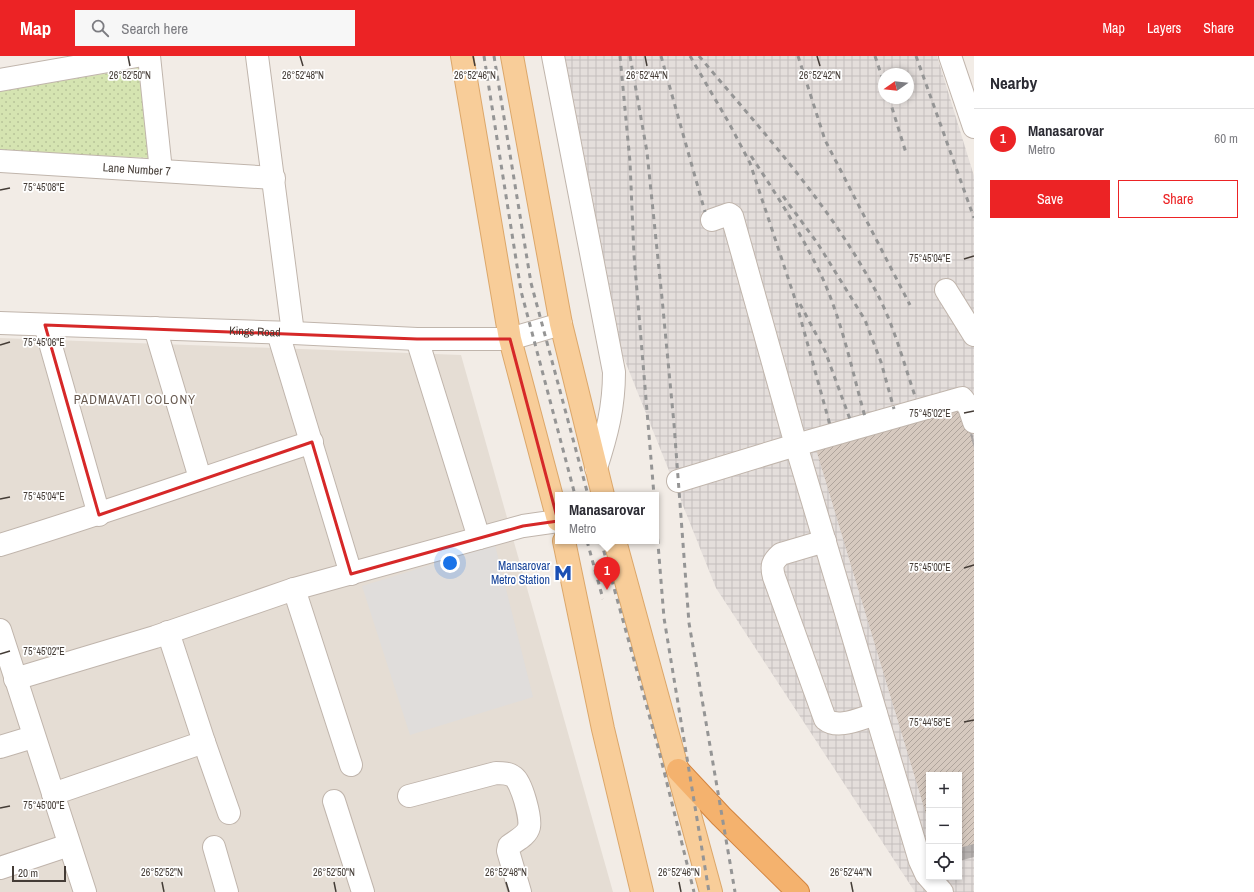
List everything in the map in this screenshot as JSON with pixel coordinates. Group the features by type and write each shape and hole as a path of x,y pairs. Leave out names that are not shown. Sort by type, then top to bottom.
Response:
{"highway":[{"path":"678,770 721,816 798,892"}],"main road":[{"path":"462,56 510,339 555,509"},
{"path":"512,56 561,324 602,492"},
{"path":"565,544 603,729 642,892"},
{"path":"615,544 711,892"}],"street":[{"path":"0,80 137,56"},
{"path":"149,56 161,171"},
{"path":"257,56 274,178 286,333 312,442 351,574"},
{"path":"553,56 614,372 614,398 609,426 596,468"},
{"path":"950,56 974,127"},
{"name":"Lane Number 7","path":"0,161 274,178"},
{"path":"712,220 729,214 732,216 796,445 920,861 926,874 942,892"},
{"path":"946,290 974,335"},
{"name":"Kings Road","path":"0,323 417,339 510,339 561,324"},
{"path":"45,325 99,515"},
{"path":"155,328 200,478"},
{"path":"417,339 480,538"},
{"path":"678,481 796,445 962,398 969,407 974,422"},
{"path":"0,545 99,515 200,478 312,442"},
{"path":"15,678 168,632 294,589 523,526 555,521"},
{"path":"825,541 781,554 775,559 771,566 774,577 825,719 831,724 838,724 876,714"},
{"path":"294,589 351,765"},
{"path":"0,630 33,737 85,892"},
{"path":"168,632 229,813"},
{"path":"0,747 33,737"},
{"path":"53,794 204,742"},
{"path":"409,796 496,773 515,777 520,784 529,819 529,828 524,835 509,846 508,851 520,892"},
{"path":"334,801 363,892"},
{"path":"0,868 69,845"},
{"path":"214,847 227,892"}],"highlighted area":[{"path":"45,325 417,339 510,339 558,521 523,526 351,574 312,442 99,515"}],"shaded area":[{"path":"560,56 937,56 974,176 974,892 915,892 716,588 599,296"},
{"path":"0,338 461,355 613,892 0,892"},
{"path":"495,545 533,697 410,735 362,586"}],"green space":[{"path":"139,68 150,158 0,151 0,91"}],"building":[{"path":"962,407 974,448 974,844 962,847 962,772 926,772 926,814 816,449"}],"railway":[{"path":"484,56 521,291 574,492"},
{"path":"494,56 531,283 587,492"},
{"path":"620,56 630,162 634,255 654,492"},
{"path":"630,56 647,152 674,424 689,623 735,892"},
{"path":"661,56 705,212"},
{"path":"690,56 729,123 750,163 796,302 830,425"},
{"path":"699,56 814,195 855,255 880,299 886,313 916,399"},
{"path":"798,56 825,140 910,305"},
{"path":"875,56 879,68"},
{"path":"916,56 974,218"},
{"path":"891,104 906,153"},
{"path":"751,156 789,215 822,277 841,328 865,417"},
{"path":"783,196 818,244 865,320 881,362 894,409"},
{"path":"800,304 825,351 851,422"},
{"path":"588,544 603,599"},
{"path":"602,544 658,747 694,892"},
{"path":"658,544 664,618 709,892"}],"place":[{"name":"Mansarovar Metro Station","path":"563,573"},
{"name":"Manasarovar","path":"607,590"}],"district":[{"name":"PADMAVATI COLONY","path":"135,399"}]}
